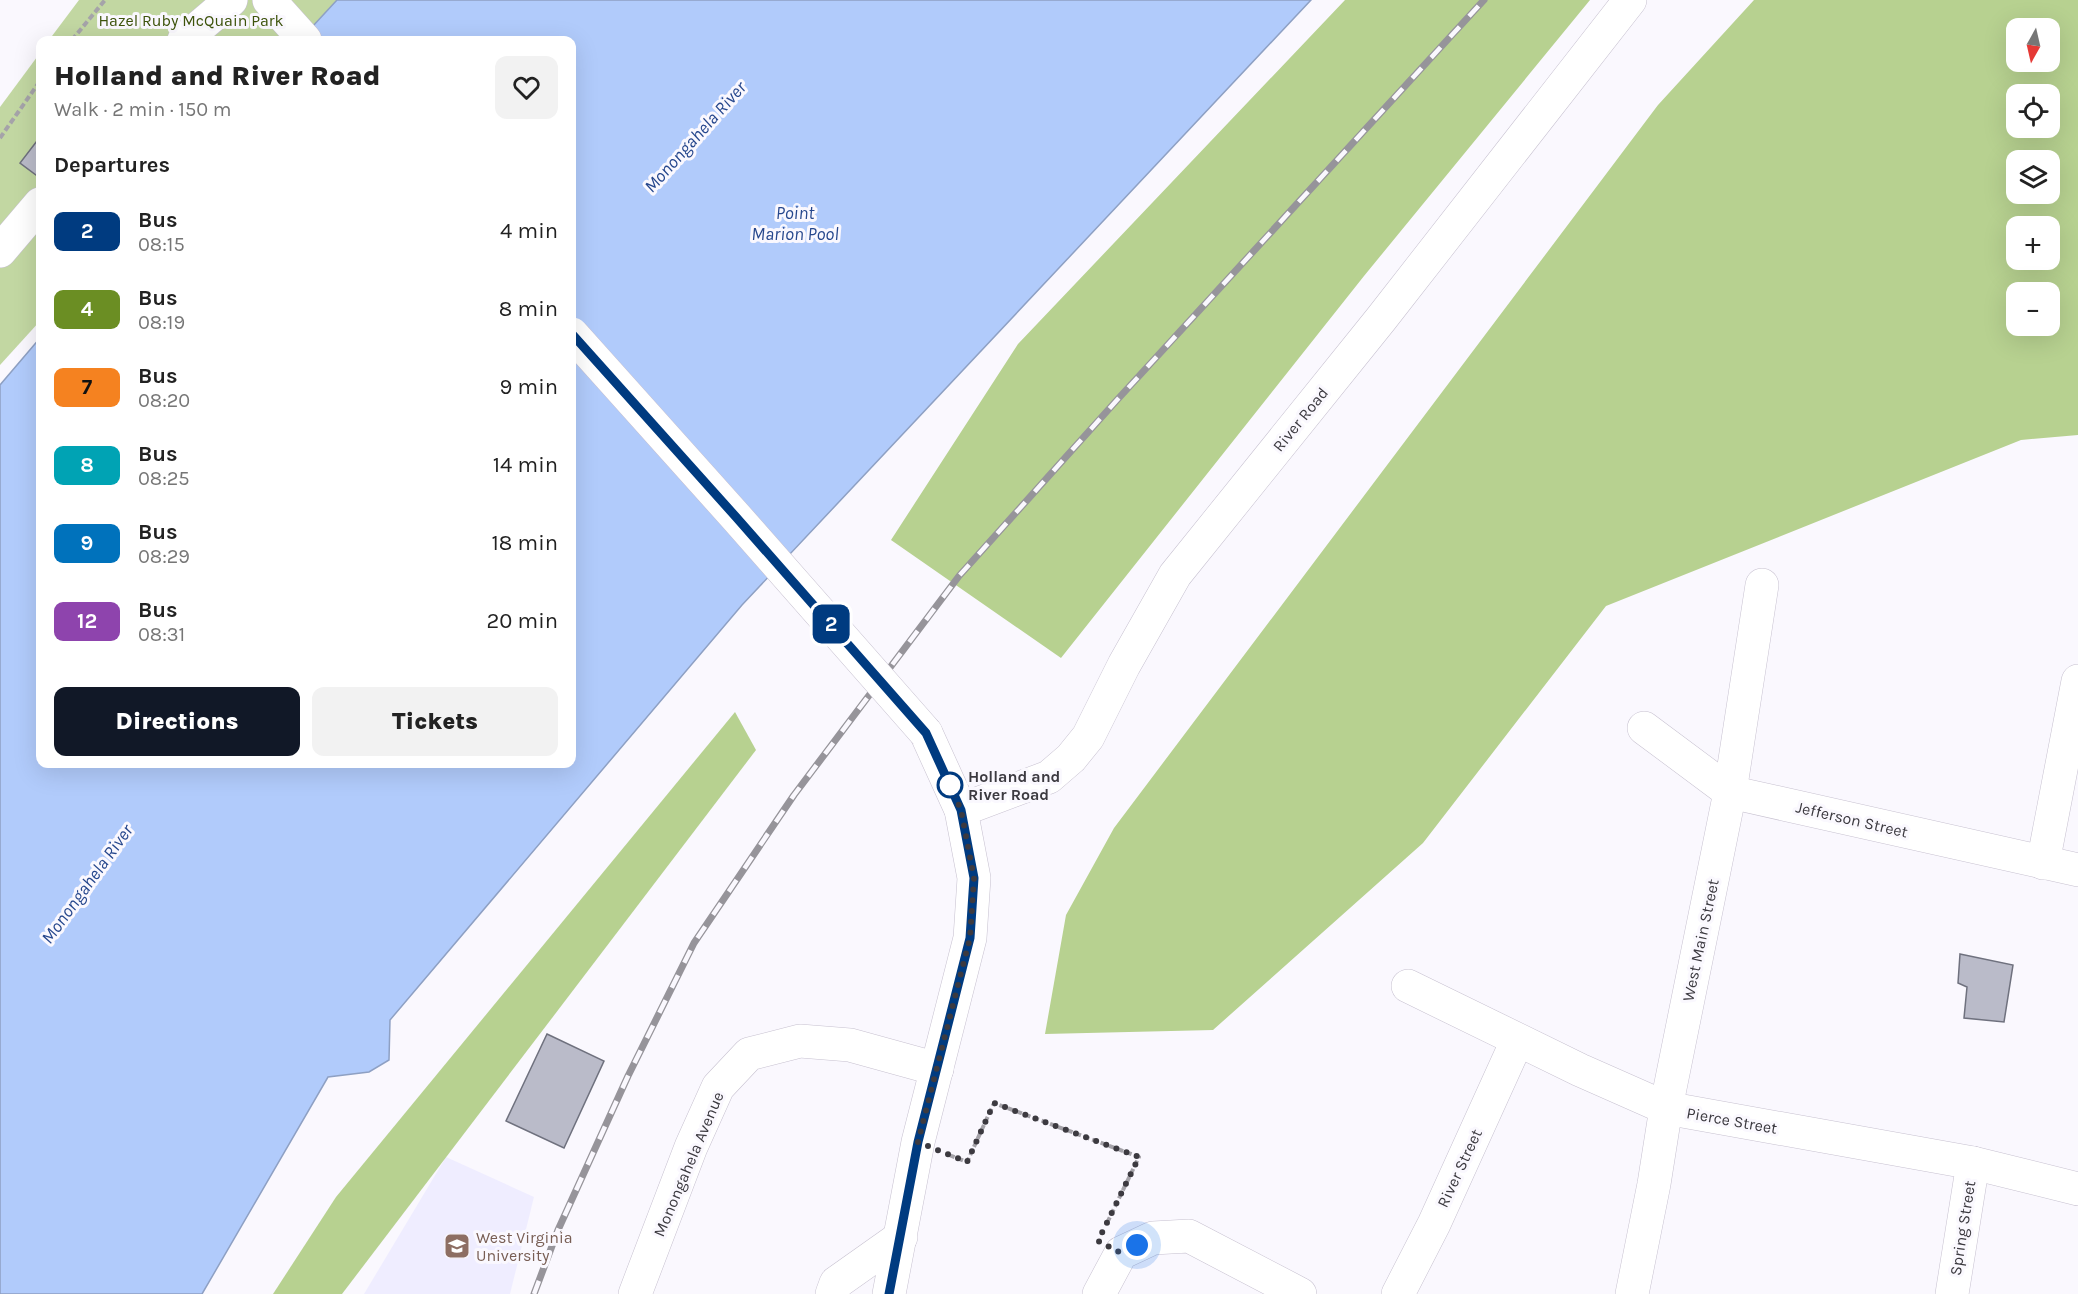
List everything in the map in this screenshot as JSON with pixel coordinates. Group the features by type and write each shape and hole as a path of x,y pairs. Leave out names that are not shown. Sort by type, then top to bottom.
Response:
{"street":[{"path":"189,36 231,0"},
{"path":"269,0 301,36"},
{"name":"River Road","path":"961,810 1049,777 1071,758 1088,737 1124,665 1175,575 1381,319 1630,0"},
{"path":"0,251 36,209"},
{"path":"576,338 926,733 961,810 974,878 970,938 918,1142 889,1294"},
{"name":"West Main Street","path":"1632,1294 1654,1184 1666,1108 1730,792 1762,585"},
{"path":"2043,862 2078,681"},
{"name":"Jefferson Street","path":"1644,728 1730,792 2078,870"},
{"name":"Pierce Street","path":"1408,986 1580,1071 1666,1108 1973,1163 2078,1189"},
{"name":"Monongahela Avenue","path":"635,1294 691,1147 718,1087 749,1054 800,1041 850,1045 937,1069"},
{"name":"River Street","path":"1398,1294 1434,1224 1517,1041"},
{"name":"Spring Street","path":"1952,1294 1973,1163"},
{"path":"1099,1294 1121,1253 1153,1238 1190,1236 1300,1294"},
{"path":"832,1294 836,1283 901,1237"}],"path":[{"path":"75,36 105,0"},
{"path":"0,138 36,87"},
{"path":"918,1142 967,1162 994,1103 1139,1157 1098,1241 1121,1253"}],"shaded area":[{"name":"West Virginia University","path":"446,1157 534,1197 510,1294 364,1294"}],"green space":[{"name":"Hazel Ruby McQuain Park","path":"79,0 337,0 304,36 52,36"},
{"path":"1345,0 1590,0 1364,276 1061,658 891,540 1018,344"},
{"path":"1754,0 2078,0 2078,435 2021,440 1606,606 1423,843 1213,1030 1045,1034 1066,915 1114,828 1658,105"},
{"path":"36,58 36,325 0,365 0,107"},
{"path":"735,712 756,750 342,1294 273,1294 336,1197"}],"water":[{"name":"Point Marion Pool","path":"337,0 1311,0 742,605 390,1020 389,1060 369,1072 328,1077 202,1294 0,1294 0,385 36,343 36,768 576,768 576,36 304,36"}],"building":[{"path":"36,142 36,175 20,163"},
{"path":"1960,954 2013,965 2004,1022 1964,1018 1967,987 1958,983"},
{"path":"547,1034 604,1061 564,1148 506,1121"}],"railway":[{"path":"534,1294 558,1230 628,1076 694,943 794,795 959,576 1484,0"}],"bus line":[{"name":"2","path":"576,338 926,733 961,810 974,878 970,938 918,1142 889,1294"}],"place":[{"name":"Holland and River Road","path":"950,785"},
{"name":"West Virginia University","path":"457,1246"}],"route":[{"path":"950,785 961,810 974,878 970,938 918,1142 967,1162 994,1103 1139,1157 1098,1241 1121,1253 1137,1245"}],"water label":[{"name":"Monongahela River","path":"695,137"},
{"name":"Monongahela River","path":"87,884"}]}
